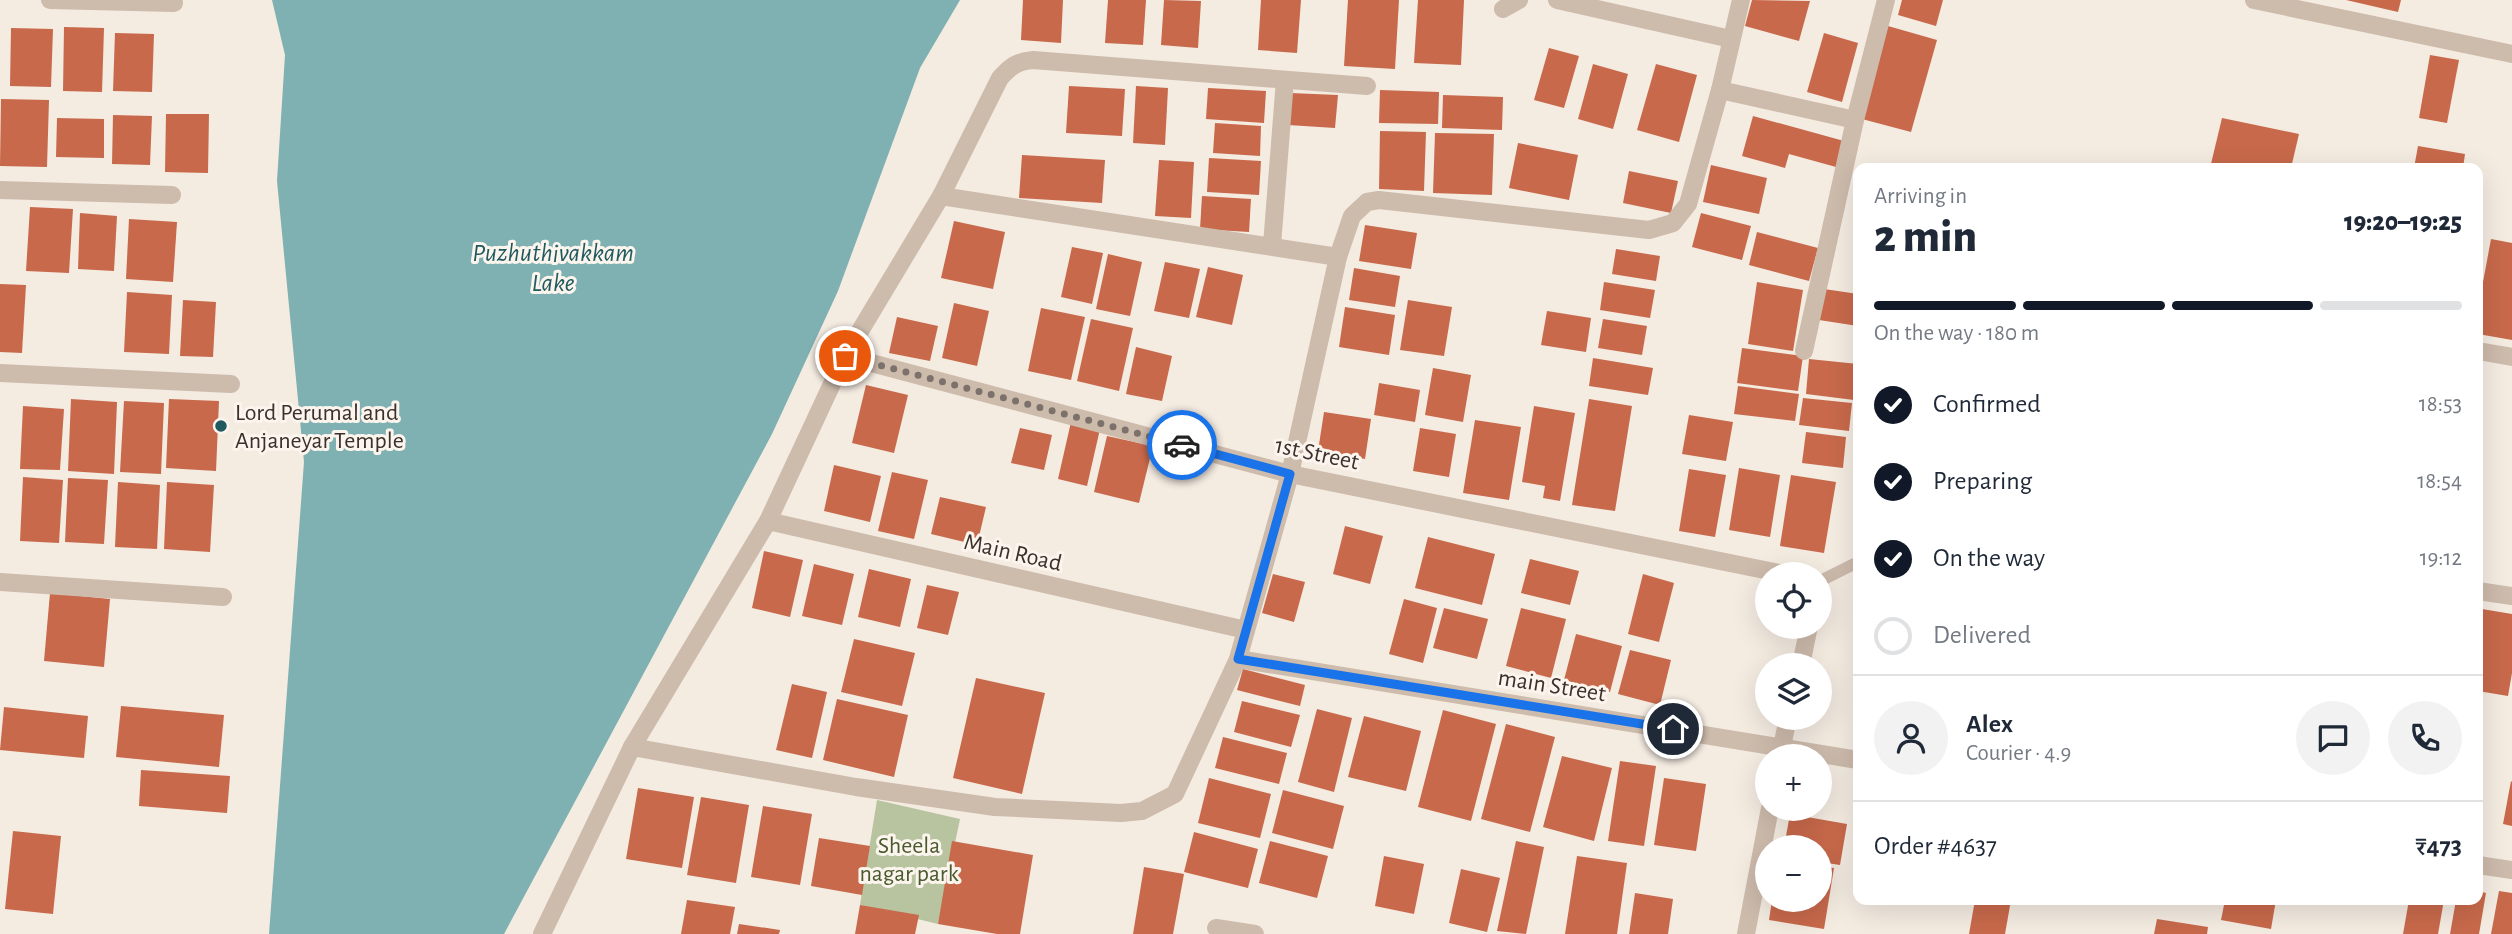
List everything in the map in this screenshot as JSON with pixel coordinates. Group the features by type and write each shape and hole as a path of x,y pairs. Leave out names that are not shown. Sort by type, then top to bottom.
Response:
{"street":[{"path":"50,0 174,3"},
{"path":"1557,0 1731,39"},
{"path":"632,747 856,788 995,807 1121,813 1142,811 1175,794 1238,659 1290,474 1338,257 1352,216 1367,202 1379,200 1649,230 1673,223 1688,204 1720,90 1741,0"},
{"path":"1804,351 1855,120 1886,0"},
{"path":"2254,0 2512,54"},
{"path":"542,934 632,747 768,521 845,356 941,196 1000,78 1011,65 1023,60 1367,86"},
{"path":"1272,245 1285,80"},
{"path":"1720,90 1855,120"},
{"path":"0,190 172,195"},
{"path":"941,196 1338,257"},
{"path":"2483,352 2512,357"},
{"name":"1st Street","path":"845,356 1290,474 1755,568"},
{"path":"0,373 231,384"},
{"name":"Main Road","path":"768,521 1246,630"},
{"path":"0,582 223,597"},
{"path":"2483,592 2512,596"},
{"name":"main Street","path":"1238,659 1755,747"},
{"name":"main Street","path":"1832,757 1853,759"},
{"path":"1746,934 1768,821"},
{"path":"2483,866 2512,870"},
{"path":"1216,928 1255,934"}],"lane":[{"path":"1832,575 1853,564"}],"green space":[{"name":"Sheela nagar park","path":"877,800 960,819 938,924 860,905"}],"water":[{"name":"Puzhuthivakkam Lake","path":"272,0 960,0 920,68 838,291 772,434 504,934 269,934 304,462 277,181 285,55"}],"building":[{"path":"1023,0 1063,0 1061,43 1021,40"},
{"path":"1108,0 1146,0 1143,45 1105,43"},
{"path":"1164,0 1201,1 1198,48 1161,45"},
{"path":"1261,0 1301,0 1297,53 1258,50"},
{"path":"1348,0 1399,0 1395,69 1344,66"},
{"path":"1418,0 1464,0 1461,65 1414,63"},
{"path":"1752,0 1810,1 1799,41 1745,26"},
{"path":"1902,0 1943,0 1936,26 1898,15"},
{"path":"2346,0 2401,0 2398,12"},
{"path":"1888,26 1937,40 1911,132 1862,119"},
{"path":"64,27 104,28 102,92 63,91"},
{"path":"11,28 53,29 51,87 10,86"},
{"path":"115,33 154,34 152,92 113,91"},
{"path":"1824,33 1858,43 1842,102 1807,92"},
{"path":"1549,48 1579,56 1564,108 1534,100"},
{"path":"2430,55 2459,60 2447,123 2419,118"},
{"path":"1593,64 1628,74 1613,129 1578,119"},
{"path":"1656,64 1697,75 1679,142 1637,130"},
{"path":"1069,86 1125,89 1122,136 1066,133"},
{"path":"1136,86 1168,88 1165,145 1133,143"},
{"path":"1208,88 1266,91 1264,123 1206,119"},
{"path":"1380,90 1439,92 1438,124 1379,123"},
{"path":"1290,93 1338,95 1335,128 1288,125"},
{"path":"1443,95 1503,97 1502,130 1442,128"},
{"path":"1,99 49,100 47,167 0,166"},
{"path":"166,114 209,114 208,173 165,172"},
{"path":"113,115 152,116 150,165 112,164"},
{"path":"1753,116 1844,141 1836,167 1789,154 1785,168 1742,156"},
{"path":"57,118 104,119 104,158 56,157"},
{"path":"2222,118 2299,134 2292,163 2211,163"},
{"path":"1215,123 1261,126 1260,156 1213,153"},
{"path":"1380,131 1426,132 1424,191 1379,189"},
{"path":"1435,133 1494,134 1492,195 1433,193"},
{"path":"1518,143 1578,155 1569,200 1509,188"},
{"path":"2418,146 2465,154 2464,163 2415,163"},
{"path":"1022,155 1105,160 1102,203 1019,198"},
{"path":"1209,158 1261,161 1259,195 1207,192"},
{"path":"1159,160 1194,162 1191,218 1155,216"},
{"path":"1711,165 1767,178 1759,214 1703,202"},
{"path":"1629,171 1678,181 1671,213 1623,203"},
{"path":"1202,196 1251,199 1249,232 1200,229"},
{"path":"30,207 73,209 69,273 26,271"},
{"path":"80,213 117,216 114,271 78,269"},
{"path":"1701,213 1751,226 1742,260 1692,247"},
{"path":"129,219 177,222 173,282 126,279"},
{"path":"954,221 1005,232 993,289 941,278"},
{"path":"1365,225 1417,233 1411,269 1359,261"},
{"path":"1757,232 1818,248 1809,281 1749,265"},
{"path":"2491,239 2512,243 2512,340 2483,335 2483,282"},
{"path":"1072,247 1103,253 1092,304 1061,297"},
{"path":"1616,249 1660,256 1656,281 1612,274"},
{"path":"1108,254 1142,262 1130,316 1096,309"},
{"path":"1165,262 1200,269 1189,318 1154,311"},
{"path":"1208,267 1243,275 1232,325 1196,317"},
{"path":"1354,268 1400,276 1395,307 1349,300"},
{"path":"1604,282 1655,290 1650,318 1600,310"},
{"path":"1757,282 1803,290 1793,351 1748,344"},
{"path":"0,284 26,285 22,353 0,352"},
{"path":"1824,289 1853,293 1853,325 1819,320"},
{"path":"127,292 172,295 169,354 124,352"},
{"path":"183,300 216,302 213,357 180,356"},
{"path":"1408,300 1452,307 1444,356 1400,350"},
{"path":"954,303 989,311 977,366 942,358"},
{"path":"1345,307 1395,315 1389,355 1339,347"},
{"path":"1041,308 1085,317 1071,380 1028,371"},
{"path":"1547,311 1591,318 1586,352 1541,345"},
{"path":"897,317 938,326 930,361 889,353"},
{"path":"1091,319 1133,328 1119,391 1077,381"},
{"path":"1603,319 1647,326 1642,355 1598,348"},
{"path":"1136,347 1172,356 1162,401 1126,394"},
{"path":"1742,348 1803,356 1798,391 1737,383"},
{"path":"1593,358 1653,368 1648,395 1589,386"},
{"path":"1809,359 1853,363 1853,400 1806,394"},
{"path":"1433,368 1471,375 1463,422 1425,415"},
{"path":"1379,383 1420,390 1415,422 1374,415"},
{"path":"866,385 908,395 894,453 852,443"},
{"path":"1738,386 1799,394 1795,421 1734,414"},
{"path":"1803,398 1852,403 1849,431 1799,425"},
{"path":"71,399 117,402 114,474 68,471"},
{"path":"169,399 219,401 216,471 166,468"},
{"path":"1589,399 1632,406 1615,511 1572,505"},
{"path":"124,401 164,403 161,474 120,472"},
{"path":"23,406 64,409 60,470 20,469"},
{"path":"1534,406 1575,413 1560,501 1543,498 1545,486 1522,482"},
{"path":"1324,412 1371,419 1365,459 1318,451"},
{"path":"1689,415 1733,422 1726,461 1682,454"},
{"path":"1475,420 1521,427 1509,500 1463,493"},
{"path":"1071,422 1100,429 1087,486 1058,479"},
{"path":"1020,428 1052,435 1044,470 1011,463"},
{"path":"1420,428 1456,434 1449,477 1413,471"},
{"path":"1806,432 1846,437 1843,468 1802,463"},
{"path":"1107,436 1153,446 1139,503 1094,492"},
{"path":"834,465 881,476 870,522 824,511"},
{"path":"1739,468 1780,475 1770,537 1729,530"},
{"path":"1689,469 1726,475 1715,537 1679,531"},
{"path":"892,472 928,480 914,539 878,531"},
{"path":"1791,475 1836,482 1824,553 1780,546"},
{"path":"23,477 63,480 59,543 20,541"},
{"path":"68,478 108,480 104,544 65,542"},
{"path":"118,482 160,485 157,549 115,547"},
{"path":"167,482 214,485 210,552 164,549"},
{"path":"940,497 986,507 977,545 931,534"},
{"path":"1345,526 1383,536 1370,584 1333,574"},
{"path":"1428,537 1495,554 1482,605 1415,588"},
{"path":"764,551 803,560 790,617 752,608"},
{"path":"1530,559 1579,571 1570,605 1521,593"},
{"path":"814,564 854,574 842,625 802,616"},
{"path":"869,569 911,579 900,627 858,617"},
{"path":"1273,574 1305,582 1294,622 1262,613"},
{"path":"1643,574 1674,583 1659,642 1628,634"},
{"path":"927,585 959,592 948,635 917,628"},
{"path":"50,593 110,599 104,667 44,661"},
{"path":"1404,599 1437,608 1423,663 1389,654"},
{"path":"1444,608 1488,619 1477,659 1433,648"},
{"path":"1521,608 1566,619 1551,678 1506,666"},
{"path":"2483,609 2512,614 2512,673 2508,696 2483,692"},
{"path":"1576,634 1622,646 1610,692 1564,680"},
{"path":"854,639 915,653 902,706 841,692"},
{"path":"1630,650 1671,660 1660,705 1618,694"},
{"path":"1243,669 1305,685 1300,706 1237,690"},
{"path":"976,678 1045,693 1022,794 953,778"},
{"path":"792,684 827,692 812,758 776,750"},
{"path":"837,699 908,715 894,777 823,760"},
{"path":"1242,701 1300,715 1291,747 1234,732"},
{"path":"121,706 224,715 219,767 116,757"},
{"path":"4,707 88,716 84,758 0,750"},
{"path":"1317,709 1352,718 1334,792 1298,782"},
{"path":"1443,710 1496,724 1471,821 1418,807"},
{"path":"1364,716 1421,731 1406,791 1348,777"},
{"path":"1506,724 1555,737 1530,832 1481,819"},
{"path":"1223,737 1287,753 1279,784 1215,768"},
{"path":"1562,756 1612,768 1594,841 1543,827"},
{"path":"1620,761 1656,766 1644,846 1608,841"},
{"path":"141,770 230,776 227,813 139,806"},
{"path":"1209,778 1271,794 1260,838 1198,823"},
{"path":"1664,778 1706,784 1696,851 1654,845"},
{"path":"2512,782 2512,826 2503,824"},
{"path":"638,788 694,797 682,868 626,859"},
{"path":"1283,790 1344,806 1333,849 1272,833"},
{"path":"701,797 749,805 736,883 687,875"},
{"path":"763,806 812,814 800,885 751,877"},
{"path":"1789,821 1830,821 1847,824 1840,865 1832,864 1832,835 1786,835"},
{"path":"13,831 61,836 53,914 5,909"},
{"path":"1194,832 1258,849 1248,888 1184,872"},
{"path":"819,838 870,846 862,895 811,886"},
{"path":"952,841 1033,855 1020,934 997,934 938,924"},
{"path":"1270,841 1328,856 1317,898 1259,883"},
{"path":"1516,841 1544,847 1526,934 1497,931"},
{"path":"1384,856 1424,864 1414,914 1375,906"},
{"path":"1577,856 1627,863 1617,934 1565,934"},
{"path":"1144,867 1184,874 1173,934 1133,934"},
{"path":"1461,869 1500,878 1487,932 1449,923"},
{"path":"2499,891 2512,893 2512,934 2491,934"},
{"path":"2483,892 2486,893 2479,934 2450,934 2455,905 2483,905"},
{"path":"1635,893 1673,899 1668,934 1629,934"},
{"path":"687,900 735,907 730,934 681,934"},
{"path":"860,905 919,915 915,934 855,934"},
{"path":"1974,905 2010,905 2005,934 1969,934"},
{"path":"2224,905 2275,905 2271,929 2221,920"},
{"path":"2408,905 2443,905 2438,934 2403,934"},
{"path":"1770,912 1827,912 1824,929 1769,920"},
{"path":"2157,919 2208,927 2207,934 2154,934"},
{"path":"739,924 780,930 779,934 737,934"}],"way so far":[{"path":"845,356 1182,445"}],"place":[{"name":"Lord Perumal and Anjaneyar Temple","path":"221,426"}],"route":[{"path":"1182,445 1290,474 1238,659 1673,729"}]}
